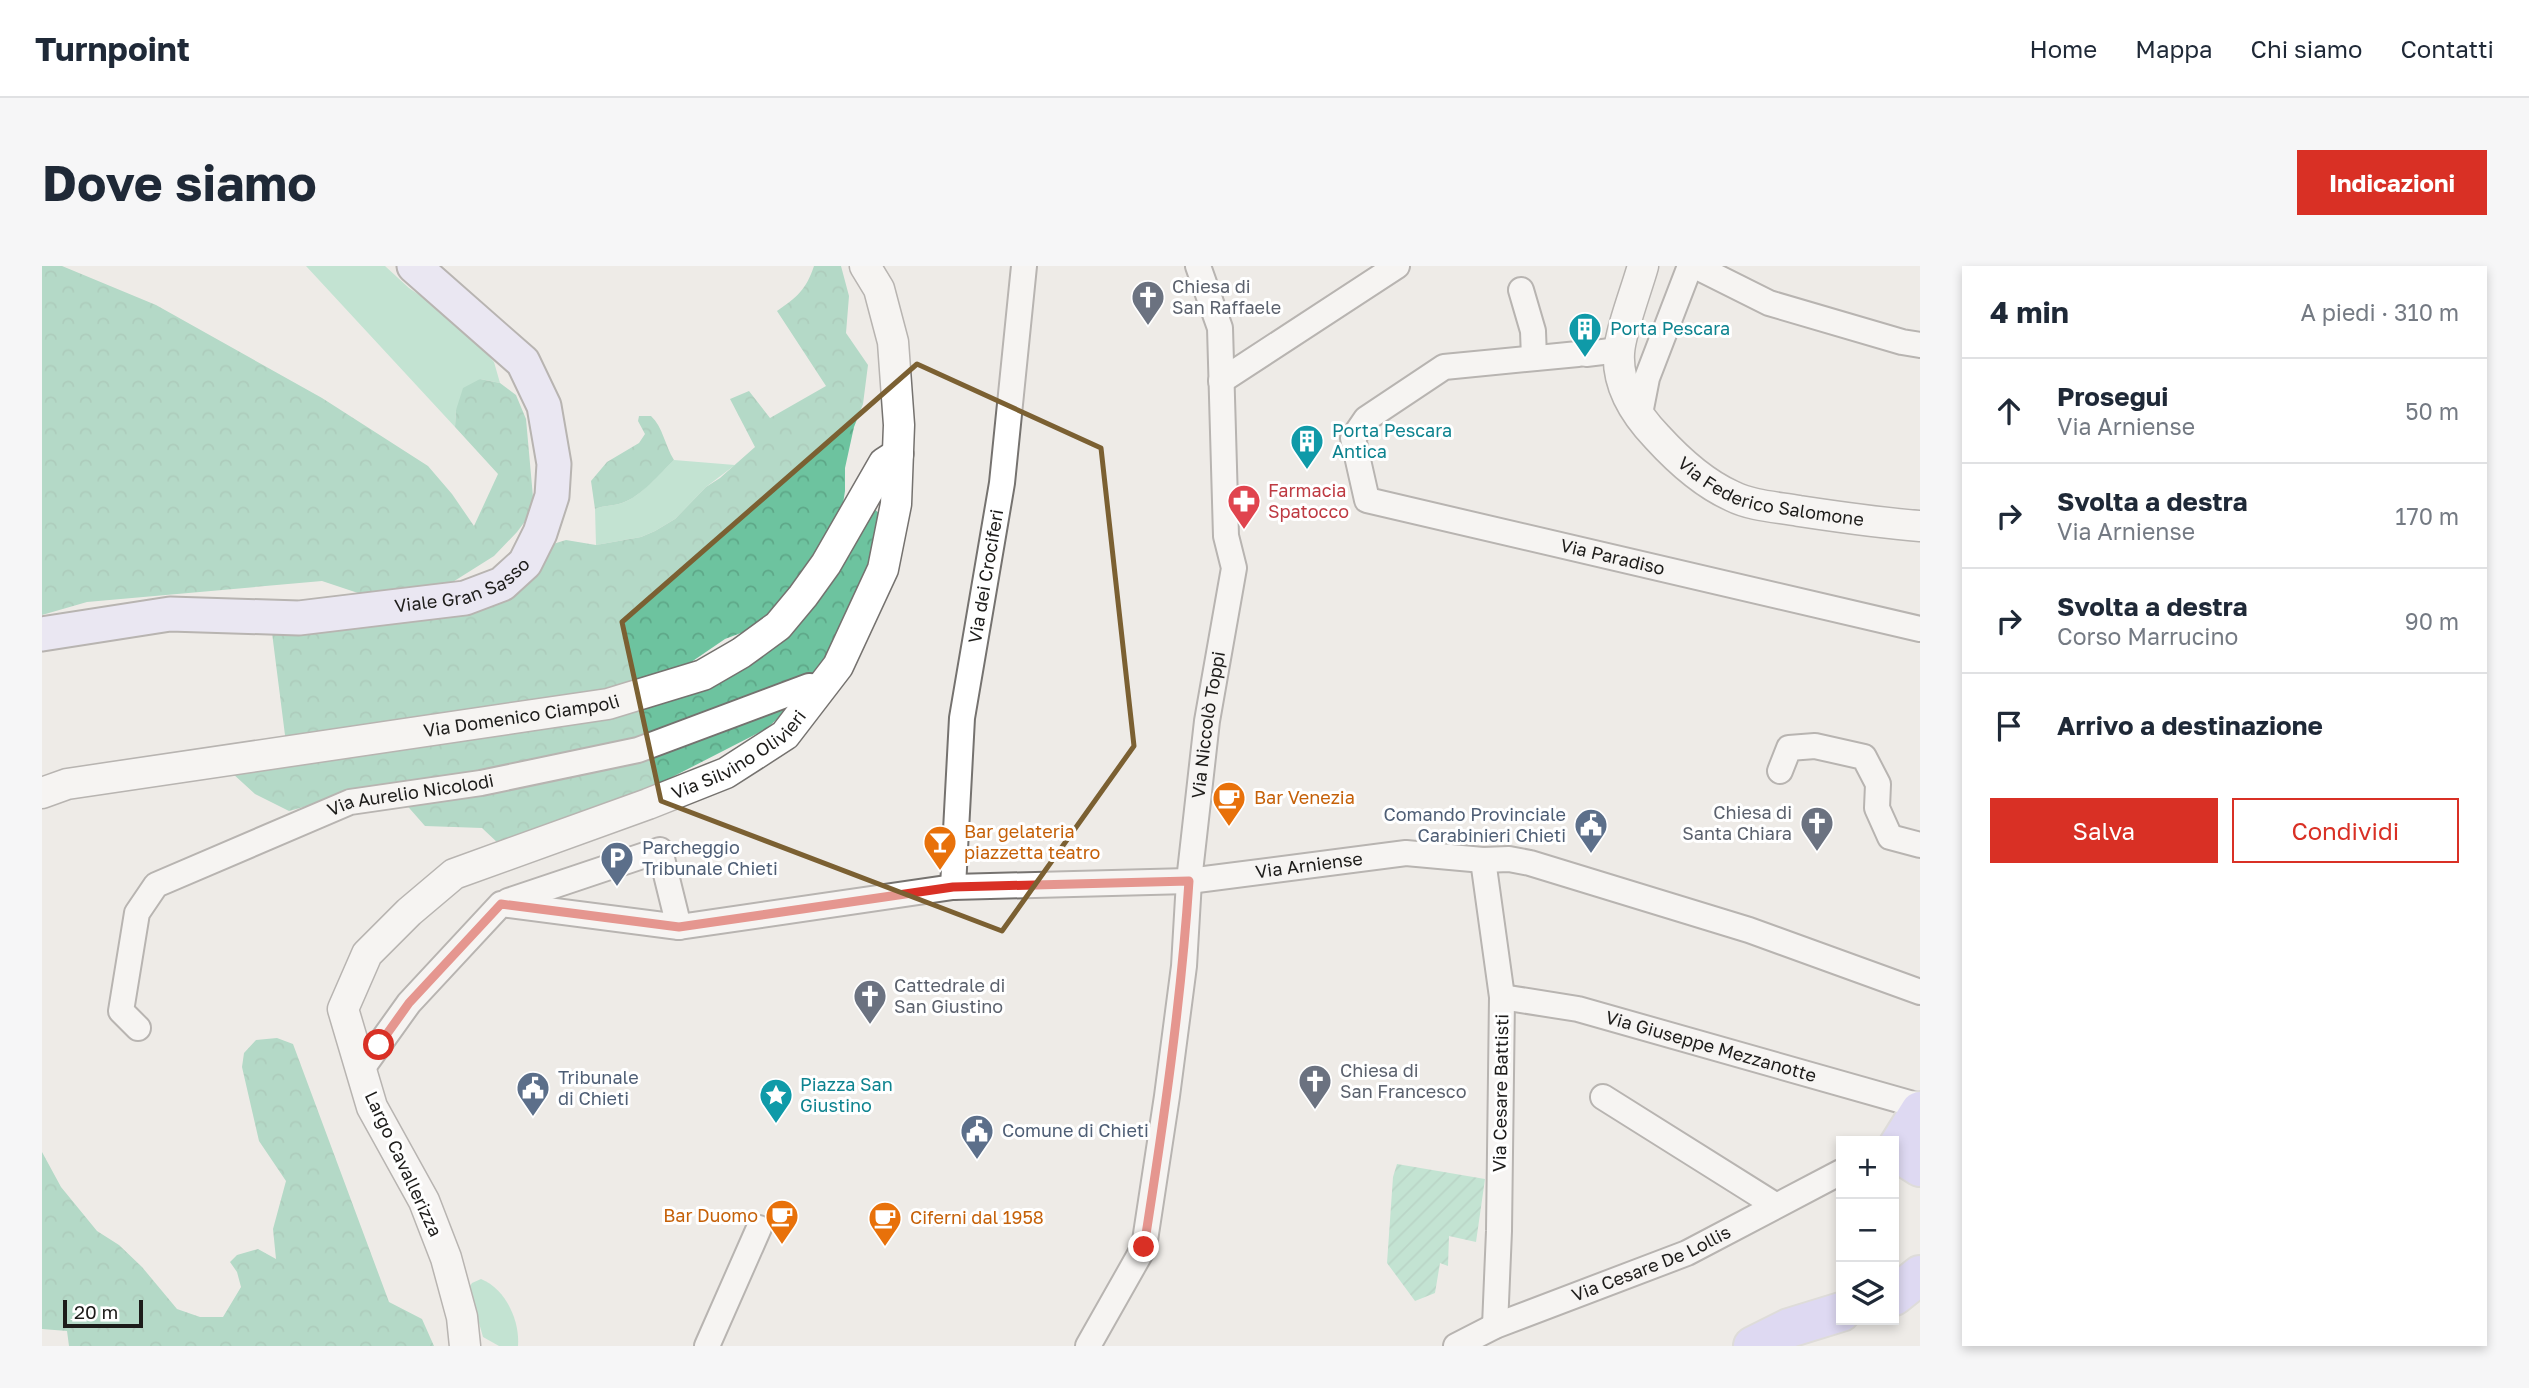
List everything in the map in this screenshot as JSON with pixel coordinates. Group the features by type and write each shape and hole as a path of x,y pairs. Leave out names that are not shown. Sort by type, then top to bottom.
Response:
{"main road":[{"name":"Viale Gran Sasso","path":"42,634 170,614 299,618 465,597 502,584 525,563 540,533 552,496 554,464 544,406 523,362 414,266"},
{"path":"1903,1157 1920,1111"},
{"path":"1899,1292 1920,1275"},
{"path":"1753,1346 1788,1328 1836,1314"}],"street":[{"name":"Via Silvino Olivieri","path":"361,1070 343,1009 367,954 409,912 454,874 726,773 785,735 838,666 883,569 896,505 898,413 893,342 879,289 865,266"},
{"name":"Via dei Crociferi","path":"953,887 961,718 1002,483 1024,266"},
{"path":"1198,266 1220,328 1221,381"},
{"path":"1221,381 1397,266"},
{"path":"1639,419 1630,402 1620,371 1619,350 1643,266"},
{"path":"1639,419 1647,378 1693,266 1769,303 1920,345"},
{"path":"1521,290 1533,331 1534,358 1619,350"},
{"name":"Via Paradiso","path":"1534,358 1444,367 1366,419 1353,438 1367,500 1920,629"},
{"name":"Via Niccolò Toppi","path":"1088,1346 1144,1247 1168,1091 1184,966 1189,881 1207,721 1234,568 1226,536 1221,381"},
{"name":"Via Federico Salomone","path":"1639,419 1674,456 1713,486 1733,497 1755,504 1866,522 1920,526"},
{"name":"Via Domenico Ciampoli","path":"42,793 80,782 608,704 702,676 741,653 778,626 826,564 884,463 898,454"},
{"name":"Via Aurelio Nicolodi","path":"138,1028 121,1011 125,976 137,913 156,885 350,802 481,783 638,750 809,686 822,687"},
{"path":"1780,771 1789,748 1815,746 1864,757 1878,784 1877,808 1890,836 1920,845"},
{"path":"361,1070 409,1003 501,904 660,850 679,927"},
{"name":"Via Arniense","path":"501,904 679,927 953,887 1189,881 1406,853 1483,860 1508,859 1543,866 1749,930 1920,992"},
{"name":"Via Cesare Battisti","path":"1483,860 1502,997 1495,1326"},
{"name":"Via Giuseppe Mezzanotte","path":"1502,997 1578,1009 1920,1106"},
{"name":"Largo Cavallerizza","path":"361,1070 372,1107 424,1200 446,1258 462,1317 465,1346"},
{"path":"1603,1097 1774,1205"},
{"name":"Via Cesare De Lollis","path":"1456,1346 1495,1326 1687,1253 1836,1174"},
{"path":"707,1346 759,1228"}],"highlighted area":[{"path":"917,364 1101,448 1134,746 1002,931 661,801 622,622"}],"green space":[{"path":"42,266 62,266 156,305 322,398 428,466 474,526 498,474 455,427 456,410 463,388 480,379 500,383 516,395 526,419 533,497 529,516 494,556 440,590 382,601 322,581 87,602 42,615"},
{"path":"306,266 385,266 409,288 460,323 494,362 500,383 480,379 456,410 455,427"},
{"path":"814,266 841,266 849,296 846,333 868,365 863,404 854,427 845,468 840,523 770,622 725,639 681,669 624,692 286,743 271,625 418,613 553,544 566,540 596,545 641,537 675,519 706,487 755,447 730,399 749,391 770,418 826,386 777,311 800,292"},
{"path":"639,416 651,416 655,420 674,460 629,500 595,509 591,481 607,462 639,443 645,434 638,421"},
{"path":"674,460 735,465 706,487 675,519 655,531 641,537 596,545 595,509 629,500"},
{"path":"874,508 885,521 866,592 801,698 766,729 643,792 499,844 482,828 425,826 403,801 347,795 289,811 255,794 232,773 707,688"},
{"path":"277,1038 293,1044 389,1302 422,1319 434,1346 69,1346 67,1331 42,1329 42,1152 61,1187 97,1231 119,1245 142,1267 177,1309 200,1317 223,1317 241,1287 237,1272 230,1262 237,1255 258,1249 276,1259 273,1229 286,1181 259,1141 242,1067 244,1053 256,1040"},
{"path":"1397,1164 1485,1179 1476,1242 1449,1236 1448,1266 1440,1263 1435,1293 1415,1301 1387,1263 1393,1177"},
{"path":"481,1279 498,1290 510,1307 517,1326 518,1346 499,1346 483,1337 469,1288 472,1283"}],"place":[{"name":"Chiesa di San Raffaele","path":"1148,327"},
{"name":"Porta Pescara","path":"1585,359"},
{"name":"Porta Pescara Antica","path":"1307,471"},
{"name":"Farmacia Spatocco","path":"1244,531"},
{"name":"Bar Venezia","path":"1229,828"},
{"name":"Chiesa di Santa Chiara","path":"1817,853"},
{"name":"Comando Provinciale Carabinieri Chieti","path":"1591,855"},
{"name":"Bar gelateria piazzetta teatro","path":"940,872"},
{"name":"Parcheggio Tribunale Chieti","path":"617,888"},
{"name":"Cattedrale di San Giustino","path":"870,1026"},
{"name":"Chiesa di San Francesco","path":"1315,1111"},
{"name":"Tribunale di Chieti","path":"533,1118"},
{"name":"Piazza San Giustino","path":"776,1125"},
{"name":"Comune di Chieti","path":"977,1161"},
{"name":"Bar Duomo","path":"782,1246"},
{"name":"Ciferni dal 1958","path":"885,1248"}],"route":[{"path":"379,1045 409,1003 501,904 679,927 953,887 1189,881 1184,966 1144,1247"}]}
